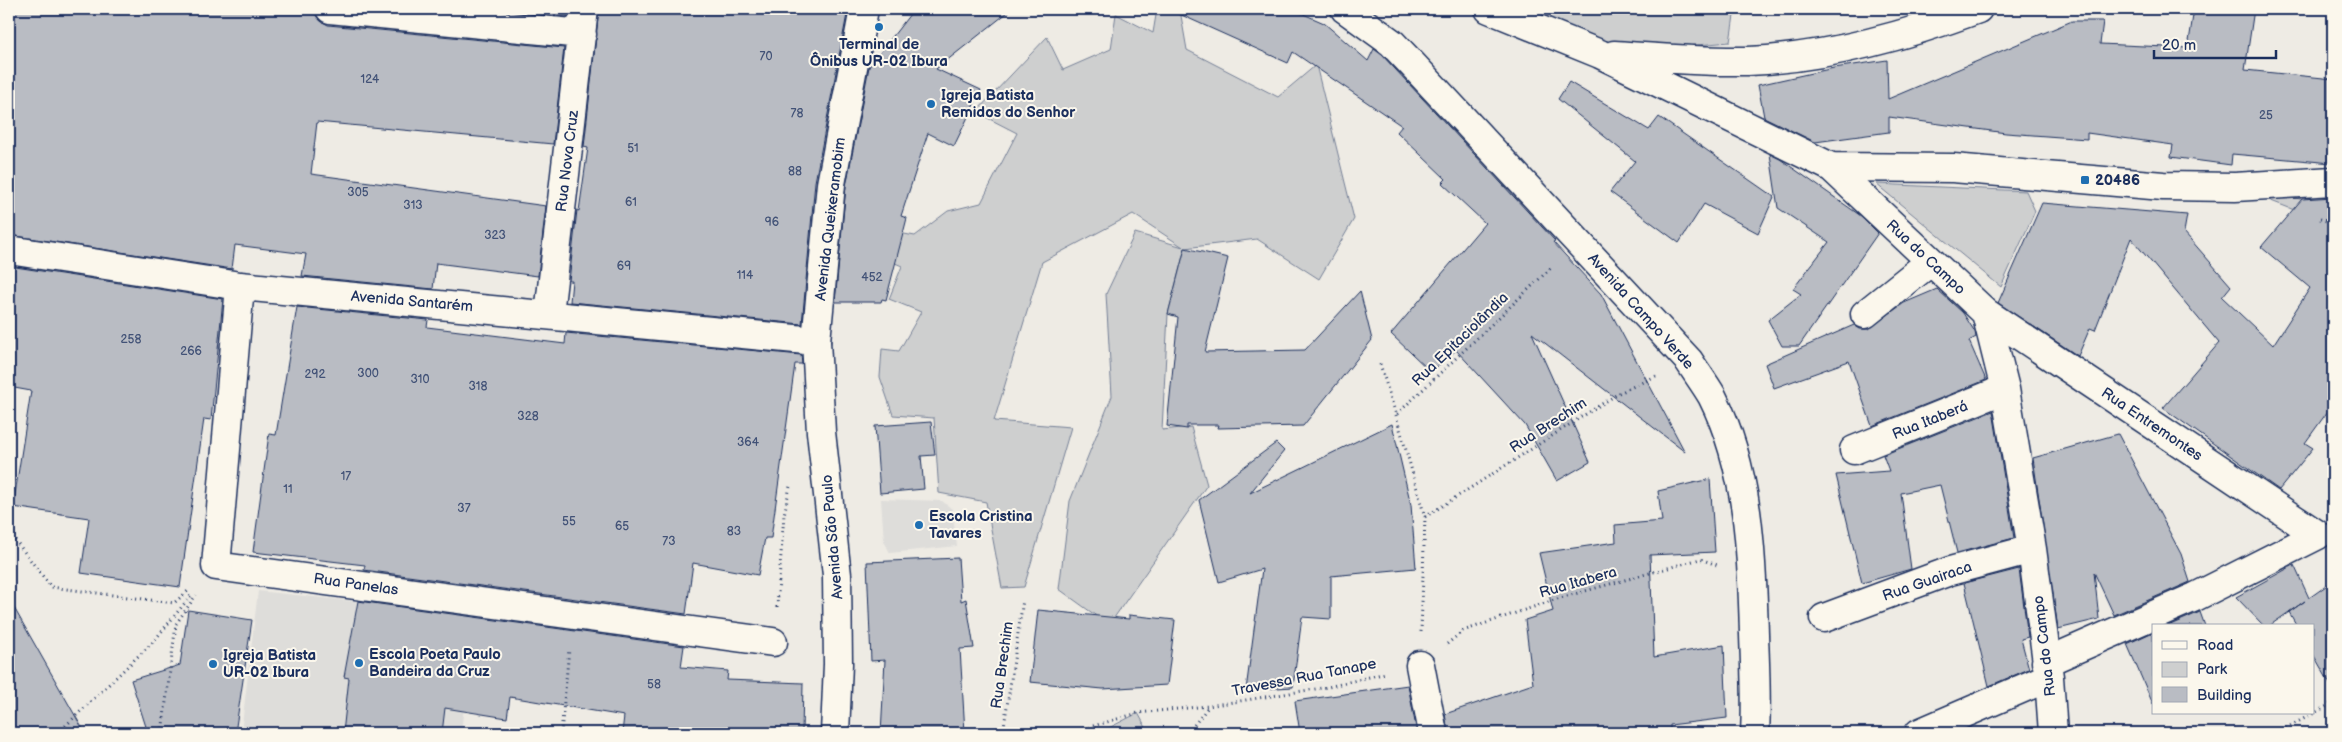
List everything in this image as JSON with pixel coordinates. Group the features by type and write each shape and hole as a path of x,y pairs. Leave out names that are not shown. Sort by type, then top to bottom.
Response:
{"street":[{"path":"330,9 583,21"},
{"name":"Avenida Queixeramobim","path":"816,341 832,184 864,9"},
{"name":"Avenida Campo Verde","path":"1345,9 1392,43 1412,64 1688,361 1711,395 1726,428 1736,460 1746,510 1752,579 1755,733"},
{"name":"Rua do Campo","path":"1489,9 1600,54 1831,167 1986,313 2005,389 2032,548 2053,733"},
{"path":"1600,54 1748,61 1797,56 1865,44 1945,21 1978,9"},
{"name":"Rua Nova Cruz","path":"549,314 583,21"},
{"path":"1831,167 1953,168 2162,186 2235,187 2333,181"},
{"name":"Avenida Santarém","path":"9,250 240,286 816,341"},
{"path":"1865,314 1930,262"},
{"path":"216,566 240,286"},
{"name":"Rua Entremontes","path":"1986,313 2318,535 2195,598 2047,670"},
{"name":"Avenida São Paulo","path":"816,341 821,432 837,575 838,655 835,733"},
{"name":"Rua Itaberá","path":"1854,450 2005,389"},
{"name":"Rua Guairaca","path":"1824,618 1950,571 2032,548"},
{"name":"Rua Panelas","path":"216,566 773,642"},
{"path":"1420,665 1433,733"},
{"path":"1919,733 2047,670"}],"path":[{"name":"Rua Epitaciolândia","path":"1396,415 1578,242"},
{"name":"Rua Brechim","path":"1424,517 1619,393 1688,361"},
{"path":"1380,364 1424,517 1420,665"},
{"path":"773,642 784,515 792,478"},
{"path":"9,532 51,587 174,603 216,566"},
{"name":"Rua Itabera","path":"1420,665 1463,631 1560,598 1700,559 1752,579"},
{"path":"58,733 154,641 216,566"},
{"path":"162,733 176,624 216,566"},
{"name":"Rua Brechim","path":"1003,733 1023,600"},
{"path":"561,733 573,614"},
{"name":"Travessa Rua Tanape","path":"1208,706 1328,687 1420,665"},
{"path":"2314,713 2333,703"},
{"path":"1069,733 1138,713 1208,706"},
{"path":"1188,733 1208,706"},
{"path":"2277,733 2312,714"}],"shaded area":[{"name":"Escola Cristina Tavares","path":"881,499 942,501 952,509 957,546 890,553 884,541"},
{"name":"Escola Poeta Paulo Bandeira da Cruz","path":"258,591 474,614 461,733 241,733"}],"green space":[{"path":"403,9 571,9 561,23"},
{"path":"1157,9 1180,10 1187,50 1278,97 1316,65 1354,219 1319,279 1257,239 1185,248 1168,314 1162,430 1191,427 1207,485 1109,625 1059,589 1070,501 1112,396 1106,294 1135,233 1183,247 1133,214 1042,262 994,421 1071,427 1024,587 1002,588 986,502 939,493 934,418 893,415 880,377 882,349 899,351 921,312 889,299 902,266 856,246 855,225 915,236 948,211 981,203 1017,133 976,112 1047,37 1063,70 1111,49 1116,14 1153,33"},
{"path":"1517,9 1735,9 1730,42 1610,53"},
{"path":"1876,184 2026,191 2035,211 2001,287"},
{"path":"2235,187 2333,205 2333,225"},
{"path":"1138,713 1149,733 1097,733 1101,732"}],"building":[{"path":"9,9 269,9 315,14 328,25 564,48 553,144 317,122 311,174 546,206 538,276 436,263 433,289 302,276 306,254 235,245 232,269 9,235"},
{"path":"517,9 568,9 567,17 517,12"},
{"path":"599,9 848,9 815,182 802,324 570,302 572,281 569,281 577,210 579,211 588,148 584,147"},
{"path":"914,9 1012,9 936,69 981,90 954,146 928,133 901,216 907,218 886,300 882,299 881,302 835,302 846,186 869,67"},
{"path":"1168,9 1292,9 1324,23 1368,61 1374,49 1382,55 1555,241 1553,242 1601,294 1685,452 1532,333 1590,462 1557,481 1525,425 1456,350 1431,372 1391,334 1485,223 1442,183 1446,179 1397,132 1402,126 1293,52 1288,63"},
{"path":"2194,9 2254,9 2245,70 2333,79 2333,166 2330,166 2332,163 2232,154 2231,165 2171,157 2173,145 2087,133 2087,139 2006,133 1889,117 1889,132 1815,142 1764,117 1758,85 1834,68 1887,60 1888,99 2072,21 2103,21 2100,44 2188,48"},
{"path":"1569,82 1649,130 1659,117 1774,197 1758,233 1704,204 1679,243 1610,192 1635,161 1558,99"},
{"path":"1770,154 1861,216 1878,233 1799,346 1782,346 1768,320 1801,294 1793,289 1829,242 1778,208"},
{"path":"2333,197 2333,404 2305,443 2313,448 2279,490 2163,408 2219,343 2131,238 2095,330 2090,328 2078,356 1998,303 2042,203 2187,215 2184,232 2231,286 2222,297 2273,345 2310,288 2261,247 2302,199"},
{"path":"1185,248 1228,258 1205,352 1305,350 1360,291 1372,340 1303,426 1218,428 1219,425 1187,425 1187,429 1167,426 1178,317 1168,314"},
{"path":"9,266 223,299 211,420 204,419 180,587 81,573 89,518 13,507 31,391 9,387"},
{"path":"1937,289 1963,313 1975,332 1976,337 1969,341 1986,380 1872,426 1849,361 1774,388 1765,364 1854,325 1860,329 1868,329 1904,303"},
{"path":"297,307 428,320 427,327 565,344 566,333 801,355 802,364 795,364 771,538 765,538 758,575 693,563 686,614 364,570 365,565 253,552 269,434 276,435"},
{"path":"1993,411 2014,538 1957,553 1940,485 1901,493 1911,569 1862,583 1836,475 1889,471 1883,455"},
{"path":"931,422 935,455 921,456 924,489 880,493 875,426"},
{"path":"1392,424 1411,505 1416,568 1331,576 1331,619 1302,617 1293,687 1246,690 1262,569 1219,582 1199,500 1276,443 1284,451 1250,493"},
{"path":"2118,434 2181,554 2190,582 2114,615 2094,572 2099,619 2058,629 2033,458"},
{"path":"1710,479 1715,552 1650,555 1654,657 1724,645 1727,718 1670,725 1670,733 1448,733 1445,714 1533,684 1525,620 1553,611 1539,553 1616,542 1615,525 1662,521 1658,491"},
{"path":"958,558 961,601 966,599 974,648 960,649 965,733 881,733 885,660 871,661 867,562"},
{"path":"2294,565 2309,598 2333,581 2333,689 2314,656 2314,624 2296,624 2289,612 2272,624 2262,624 2236,597"},
{"path":"2019,569 2028,637 2021,639 2029,669 1989,686 1964,583"},
{"path":"9,599 85,733 9,733"},
{"path":"358,601 684,646 681,667 728,671 727,680 803,683 802,733 622,733 624,716 510,697 507,718 445,708 442,733 343,733 349,678 344,677"},
{"name":"Igreja Batista UR-02 Ibura","path":"188,610 252,620 235,733 148,733 131,680 180,665"},
{"path":"1038,610 1129,619 1129,615 1175,620 1167,685 1103,689 1030,682"},
{"path":"2200,612 2204,624 2173,624"},
{"path":"2152,632 2152,702 2127,644"},
{"path":"1408,685 1417,733 1300,733 1295,701"}],"place":[{"name":"Terminal de Ônibus UR-02 Ibura","path":"879,27"},
{"name":"Igreja Batista Remidos do Senhor","path":"931,104"},
{"name":"20486","path":"2085,180"},
{"name":"Escola Cristina Tavares","path":"919,525"},
{"name":"Escola Poeta Paulo Bandeira da Cruz","path":"359,663"},
{"name":"Igreja Batista UR-02 Ibura","path":"213,664"}]}
